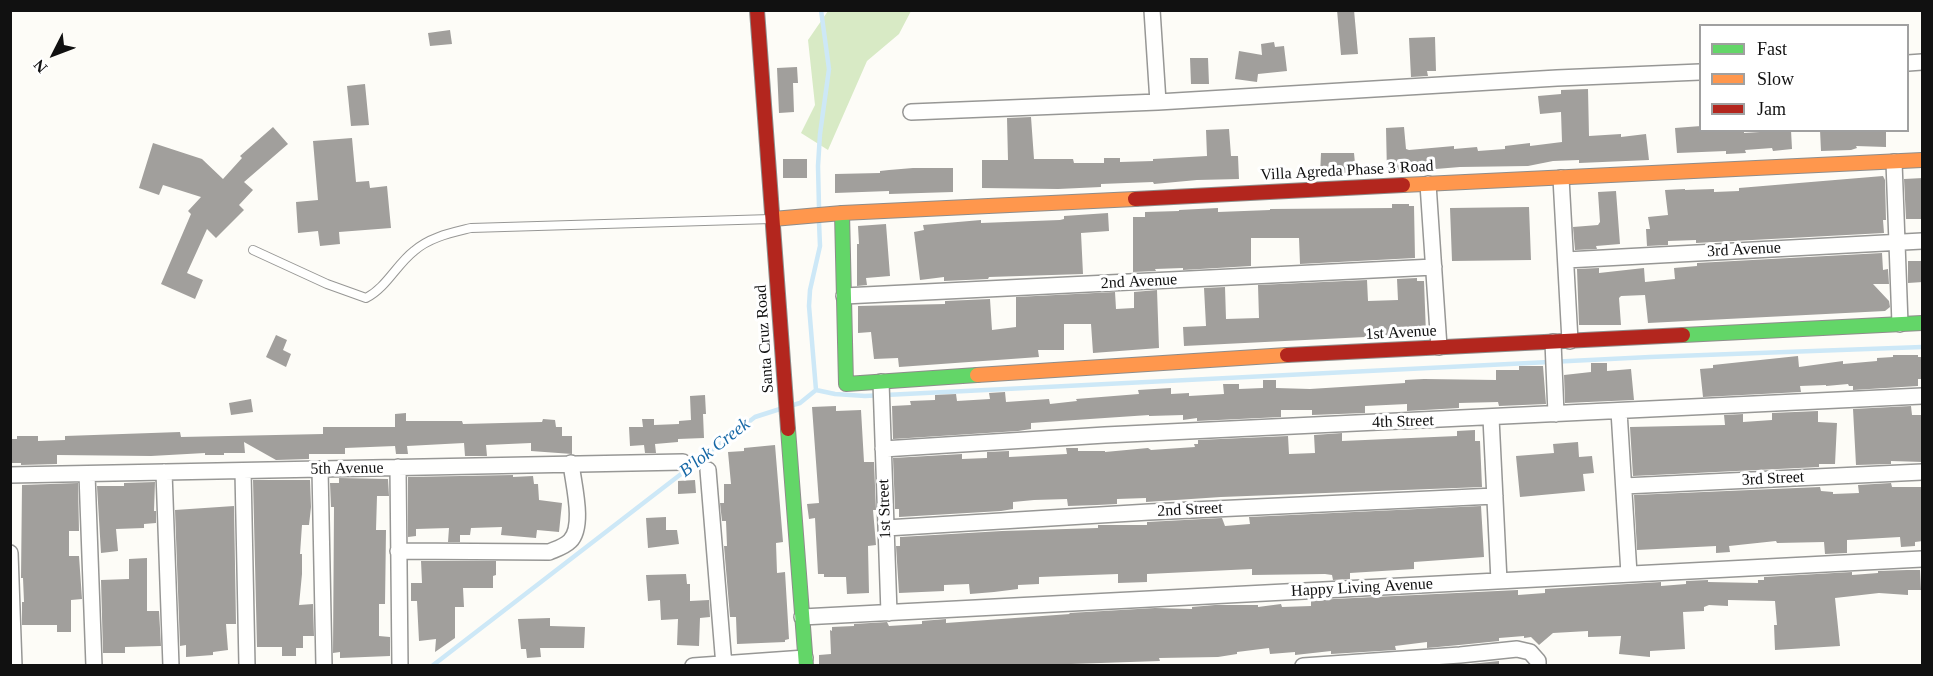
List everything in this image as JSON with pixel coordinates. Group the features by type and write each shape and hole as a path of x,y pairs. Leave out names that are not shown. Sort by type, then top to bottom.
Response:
{"street":[{"name":"Santa Cruz Road","path":"757,10 806,662"},
{"path":"1152,10 1158,102"},
{"path":"911,112 1158,102 1699,72"},
{"name":"Villa Agreda Phase 3 Road","path":"773,219 842,213 1923,160"},
{"path":"1894,162 1900,324"},
{"path":"1561,178 1570,341"},
{"path":"1428,184 1439,347"},
{"path":"842,213 844,296"},
{"name":"3rd Avenue","path":"1566,260 1923,241"},
{"name":"2nd Avenue","path":"844,296 1434,267"},
{"name":"1st Avenue","path":"844,296 846,384 882,393 1183,360 1439,347 1553,356 1570,341 1923,323"},
{"path":"1553,356 1556,414"},
{"name":"1st Street","path":"882,393 889,613"},
{"name":"4th Street","path":"883,448 1105,435 1923,396"},
{"path":"1618,411 1629,574"},
{"path":"1491,418 1499,581"},
{"name":"5th Avenue","path":"10,475 683,462"},
{"path":"398,551 549,552 559,548 570,541 578,520 571,463"},
{"path":"398,467 400,666"},
{"path":"320,469 324,666"},
{"path":"708,470 724,665"},
{"path":"243,471 247,666"},
{"path":"164,472 171,666"},
{"name":"3rd Street","path":"1624,486 1923,472"},
{"path":"87,474 94,666"},
{"name":"2nd Street","path":"886,528 1149,512 1495,496"},
{"path":"10,553 14,666"},
{"name":"Happy Living Avenue","path":"802,617 1923,559"},
{"path":"1303,666 1461,660 1517,649 1530,652 1538,664"},
{"path":"693,666 806,662"}],"lane":[{"path":"253,250 327,284 366,298 385,282 412,252 429,241 471,228 773,219"}],"green space":[{"path":"828,11 911,11 899,34 867,61 828,150 801,133 815,105 808,40"}],"building":[{"path":"1337,10 1354,10 1358,54 1341,55"},
{"path":"450,30 452,44 430,46 428,33"},
{"path":"1435,37 1436,71 1427,71 1428,76 1411,77 1409,38"},
{"path":"1274,42 1275,47 1284,46 1287,71 1258,74 1257,82 1235,79 1239,51 1262,55 1261,44"},
{"path":"1190,58 1208,58 1209,84 1191,84"},
{"path":"797,67 798,83 793,83 794,112 779,113 777,68"},
{"path":"365,84 369,125 351,126 347,86"},
{"path":"1588,89 1589,136 1621,134 1621,137 1646,134 1649,160 1579,163 1579,160 1553,161 1528,166 1460,167 1387,173 1386,128 1404,127 1406,149 1409,150 1454,146 1454,149 1477,147 1478,151 1505,149 1505,146 1530,143 1530,146 1562,142 1561,112 1540,114 1538,96 1561,94 1561,90"},
{"path":"1031,117 1034,159 1073,159 1074,163 1104,163 1104,158 1120,158 1120,162 1207,156 1206,130 1229,129 1231,156 1238,156 1239,179 1154,184 1153,182 1101,184 1101,187 1058,189 982,188 982,160 1008,160 1007,118"},
{"path":"1699,126 1699,132 1791,132 1792,149 1745,150 1746,153 1726,154 1726,151 1677,153 1675,128"},
{"path":"273,127 288,144 244,182 253,190 239,205 244,210 216,238 207,229 187,273 203,280 195,299 161,284 191,214 188,211 201,197 163,185 159,195 139,188 153,143 202,159 223,179 242,158 240,156"},
{"path":"1820,132 1886,132 1886,147 1856,146 1857,148 1851,150 1821,151"},
{"path":"352,138 356,182 369,181 370,188 387,186 391,228 339,232 340,244 320,246 318,231 298,233 296,202 318,200 313,141"},
{"path":"1321,153 1354,153 1356,174 1320,176"},
{"path":"783,159 807,159 807,178 783,178"},
{"path":"953,168 953,192 835,193 835,174 880,173 880,171"},
{"path":"1883,176 1886,220 1883,220 1884,233 1696,243 1696,240 1668,241 1668,245 1647,246 1646,229 1650,229 1648,217 1668,215 1665,190 1739,191 1739,188"},
{"path":"1923,178 1923,219 1906,219 1904,179"},
{"path":"1616,191 1620,244 1596,246 1597,249 1575,250 1573,227 1598,225 1600,222 1598,192"},
{"path":"1392,204 1414,206 1415,258 1300,264 1299,238 1251,238 1251,266 1183,270 1183,268 1155,269 1156,271 1133,272 1133,217 1145,217 1145,212 1218,208 1218,212 1270,209 1392,208"},
{"path":"1529,207 1531,260 1452,261 1450,208"},
{"path":"1108,213 1109,231 1081,233 1083,274 944,281 944,277 920,280 914,232 924,230 923,225 981,220 981,223 1060,220 1064,219 1064,216"},
{"path":"886,224 890,276 866,278 867,285 857,286 858,226"},
{"path":"1882,253 1883,270 1888,269 1889,284 1873,284 1889,301 1890,307 1885,311 1648,323 1645,295 1621,296 1619,298 1621,325 1579,325 1577,269 1599,268 1599,273 1644,268 1645,282 1675,279 1674,268 1697,266 1697,263"},
{"path":"1908,261 1923,261 1923,282 1908,283"},
{"path":"1417,278 1417,281 1424,281 1426,334 1184,346 1183,327 1206,326 1204,288 1225,287 1226,319 1259,318 1258,285 1367,280 1368,301 1398,300 1397,279"},
{"path":"1157,290 1159,348 1093,353 1091,324 1064,324 1064,350 1038,350 1039,357 899,367 898,358 874,359 871,332 858,333 858,306 945,304 945,301 990,299 992,330 1016,327 1016,297 1115,292 1116,309 1134,308 1134,292"},
{"path":"276,335 287,340 283,350 291,354 286,367 266,357"},
{"path":"1893,355 1923,357 1923,379 1918,379 1918,386 1853,390 1853,386 1848,384 1800,386 1801,392 1703,397 1700,369 1713,368 1713,365 1798,356 1799,367 1843,361 1843,364 1877,361 1877,358 1893,357"},
{"path":"1591,363 1607,363 1607,371 1631,369 1634,400 1565,403 1564,375 1591,372"},
{"path":"1519,366 1543,366 1546,404 1499,406 1498,402 1459,403 1459,408 1407,411 1407,404 1365,406 1365,413 1312,415 1312,410 1281,410 1281,417 1197,421 1197,418 1183,420 1183,415 1149,415 1031,423 1031,429 1018,431 893,439 892,406 911,405 910,401 935,400 935,395 956,394 957,401 990,399 989,393 1005,392 1006,402 1049,399 1050,404 1077,401 1076,399 1139,394 1138,390 1171,388 1171,394 1189,393 1189,396 1224,394 1223,384 1239,384 1239,389 1263,388 1263,380 1276,380 1276,388 1310,389 1405,383 1405,380 1424,379 1496,380 1496,370 1519,370"},
{"path":"705,395 704,438 678,439 678,442 655,444 656,453 645,453 644,445 630,446 629,427 643,427 642,419 654,419 654,425 679,424 679,421 691,420 690,396"},
{"path":"251,399 253,412 231,415 229,403"},
{"path":"836,406 836,411 861,410 864,462 874,462 876,510 873,510 876,545 868,546 869,593 847,594 846,577 824,577 824,574 818,574 815,518 809,519 807,504 819,503 812,407"},
{"path":"1911,406 1912,415 1923,415 1923,462 1891,461 1891,464 1856,465 1853,409"},
{"path":"1818,411 1818,422 1837,423 1835,464 1819,464 1819,467 1633,476 1630,427 1725,425 1724,415 1743,414 1743,422 1772,420 1772,413"},
{"path":"406,413 406,421 462,421 463,424 555,420 556,427 562,427 562,436 572,436 572,454 531,451 531,443 486,445 487,456 465,456 464,443 407,446 408,454 396,454 395,446 345,448 345,454 309,454 309,459 276,460 244,442 245,453 224,453 224,455 205,455 205,453 151,456 57,455 57,464 10,463 10,439 17,439 17,436 38,436 38,441 65,440 65,436 180,432 181,437 323,434 323,427 395,427 395,414"},
{"path":"1475,430 1475,441 1480,441 1482,487 1146,502 1146,498 1117,499 1117,504 1068,506 1067,499 1034,500 1013,502 1013,509 1001,511 899,517 899,509 895,509 893,458 962,454 962,459 987,458 987,452 1009,451 1009,457 1067,454 1066,448 1105,452 1148,448 1151,450 1195,447 1194,444 1198,444 1198,440 1288,436 1289,454 1315,453 1314,435 1342,433 1342,441 1457,436 1457,431"},
{"path":"1578,442 1579,457 1592,456 1594,473 1583,474 1585,491 1520,497 1516,456 1554,453 1553,444"},
{"path":"775,445 783,542 776,543 777,573 785,572 789,639 785,642 737,644 736,617 730,617 724,546 727,546 726,521 722,521 720,503 724,503 724,484 731,484 728,452"},
{"path":"513,475 513,477 533,476 534,484 538,484 539,500 562,503 559,532 537,530 536,538 501,535 502,527 471,528 470,535 460,535 460,542 448,542 449,528 416,529 416,536 408,537 408,477"},
{"path":"339,478 388,479 389,496 377,496 376,530 386,530 385,604 379,604 379,636 390,637 390,656 340,658 340,652 333,653 334,507 331,507 330,483 339,483"},
{"path":"253,480 310,480 309,525 302,525 300,554 302,554 302,574 299,605 313,604 314,636 303,636 303,648 296,648 296,656 282,656 282,647 257,647"},
{"path":"695,480 696,493 678,494 678,481"},
{"path":"155,482 156,523 144,524 144,528 116,529 118,551 101,553 97,486 124,486 124,483"},
{"path":"78,483 79,531 69,531 69,556 79,556 82,599 71,600 71,632 57,632 57,625 22,625 22,602 24,602 23,578 21,578 22,485"},
{"path":"1891,483 1892,487 1923,487 1923,541 1915,542 1915,546 1901,547 1900,537 1847,540 1847,553 1825,554 1824,542 1777,543 1776,541 1729,546 1730,552 1716,553 1716,546 1637,550 1634,495 1820,487 1821,491 1833,492 1833,494 1859,493 1858,485"},
{"path":"234,506 236,624 226,624 228,650 213,652 213,655 186,657 186,645 180,646 175,510"},
{"path":"1481,506 1484,557 1414,562 1414,569 1350,573 1350,579 1333,580 1332,575 1325,574 1252,575 1252,569 1147,574 1147,582 1118,583 1118,574 1039,577 1039,584 1018,585 1018,589 994,592 970,594 969,584 944,585 944,591 899,593 896,546 900,546 900,537 1098,528 1098,525 1147,525 1147,522 1222,518 1225,526 1250,524 1249,517"},
{"path":"666,517 666,530 677,530 679,544 648,548 646,518"},
{"path":"147,558 147,611 159,611 161,646 125,647 125,653 103,653 101,580 129,579 129,559"},
{"path":"421,561 496,561 493,588 463,588 464,607 455,607 455,638 435,652 436,639 419,641 417,601 411,601 411,583 422,583"},
{"path":"1920,570 1921,590 1908,590 1908,595 1879,593 1835,598 1840,646 1775,650 1774,625 1777,625 1775,601 1728,600 1728,606 1709,605 1704,607 1704,611 1683,612 1685,649 1650,651 1650,657 1619,654 1621,636 1588,637 1588,631 1553,633 1539,645 1531,637 1524,638 1524,636 1499,638 1499,641 1427,648 1427,642 1395,646 1396,650 1331,654 1331,651 1295,655 1295,652 1270,654 1269,648 1218,657 1159,658 1160,661 1071,664 1071,666 819,666 819,655 831,654 830,630 832,631 832,627 854,626 854,624 887,622 889,626 922,624 922,621 946,619 946,623 1155,608 1192,609 1192,607 1215,605 1311,606 1311,601 1334,599 1518,590 1518,595 1545,593 1545,589 1661,582 1661,586 1708,580 1708,582 1758,583 1758,580 1764,580 1764,577 1852,572 1852,575 1878,573 1878,571"},
{"path":"686,574 687,584 690,584 690,601 709,600 710,617 700,618 699,646 677,645 678,619 661,620 660,600 648,601 646,575"},
{"path":"550,618 550,626 585,627 584,648 540,648 541,657 527,658 526,649 521,649 518,619"},
{"path":"1499,661 1499,666 1450,666 1461,665"}],"waterway":[{"name":"B'lok Creek","path":"819,207 820,134 829,69 821,10"},
{"name":"B'lok Creek","path":"816,390 809,306 810,290 820,246 819,222"},
{"path":"816,390 865,396 1650,357 1922,347"},
{"name":"B'lok Creek","path":"793,405 800,403 816,390"},
{"name":"B'lok Creek","path":"432,666 755,417 780,409"}],"traffic: fast":[{"path":"842,213 846,384 977,375"},
{"path":"1683,335 1922,323"},
{"path":"788,429 806,666"}],"traffic: slow":[{"path":"1403,185 1922,160"},
{"path":"773,219 842,213 1135,199"},
{"path":"977,375 1287,355"}],"traffic: jam":[{"path":"757,10 788,429"},
{"path":"1135,199 1403,185"},
{"path":"1287,355 1683,335"}]}
